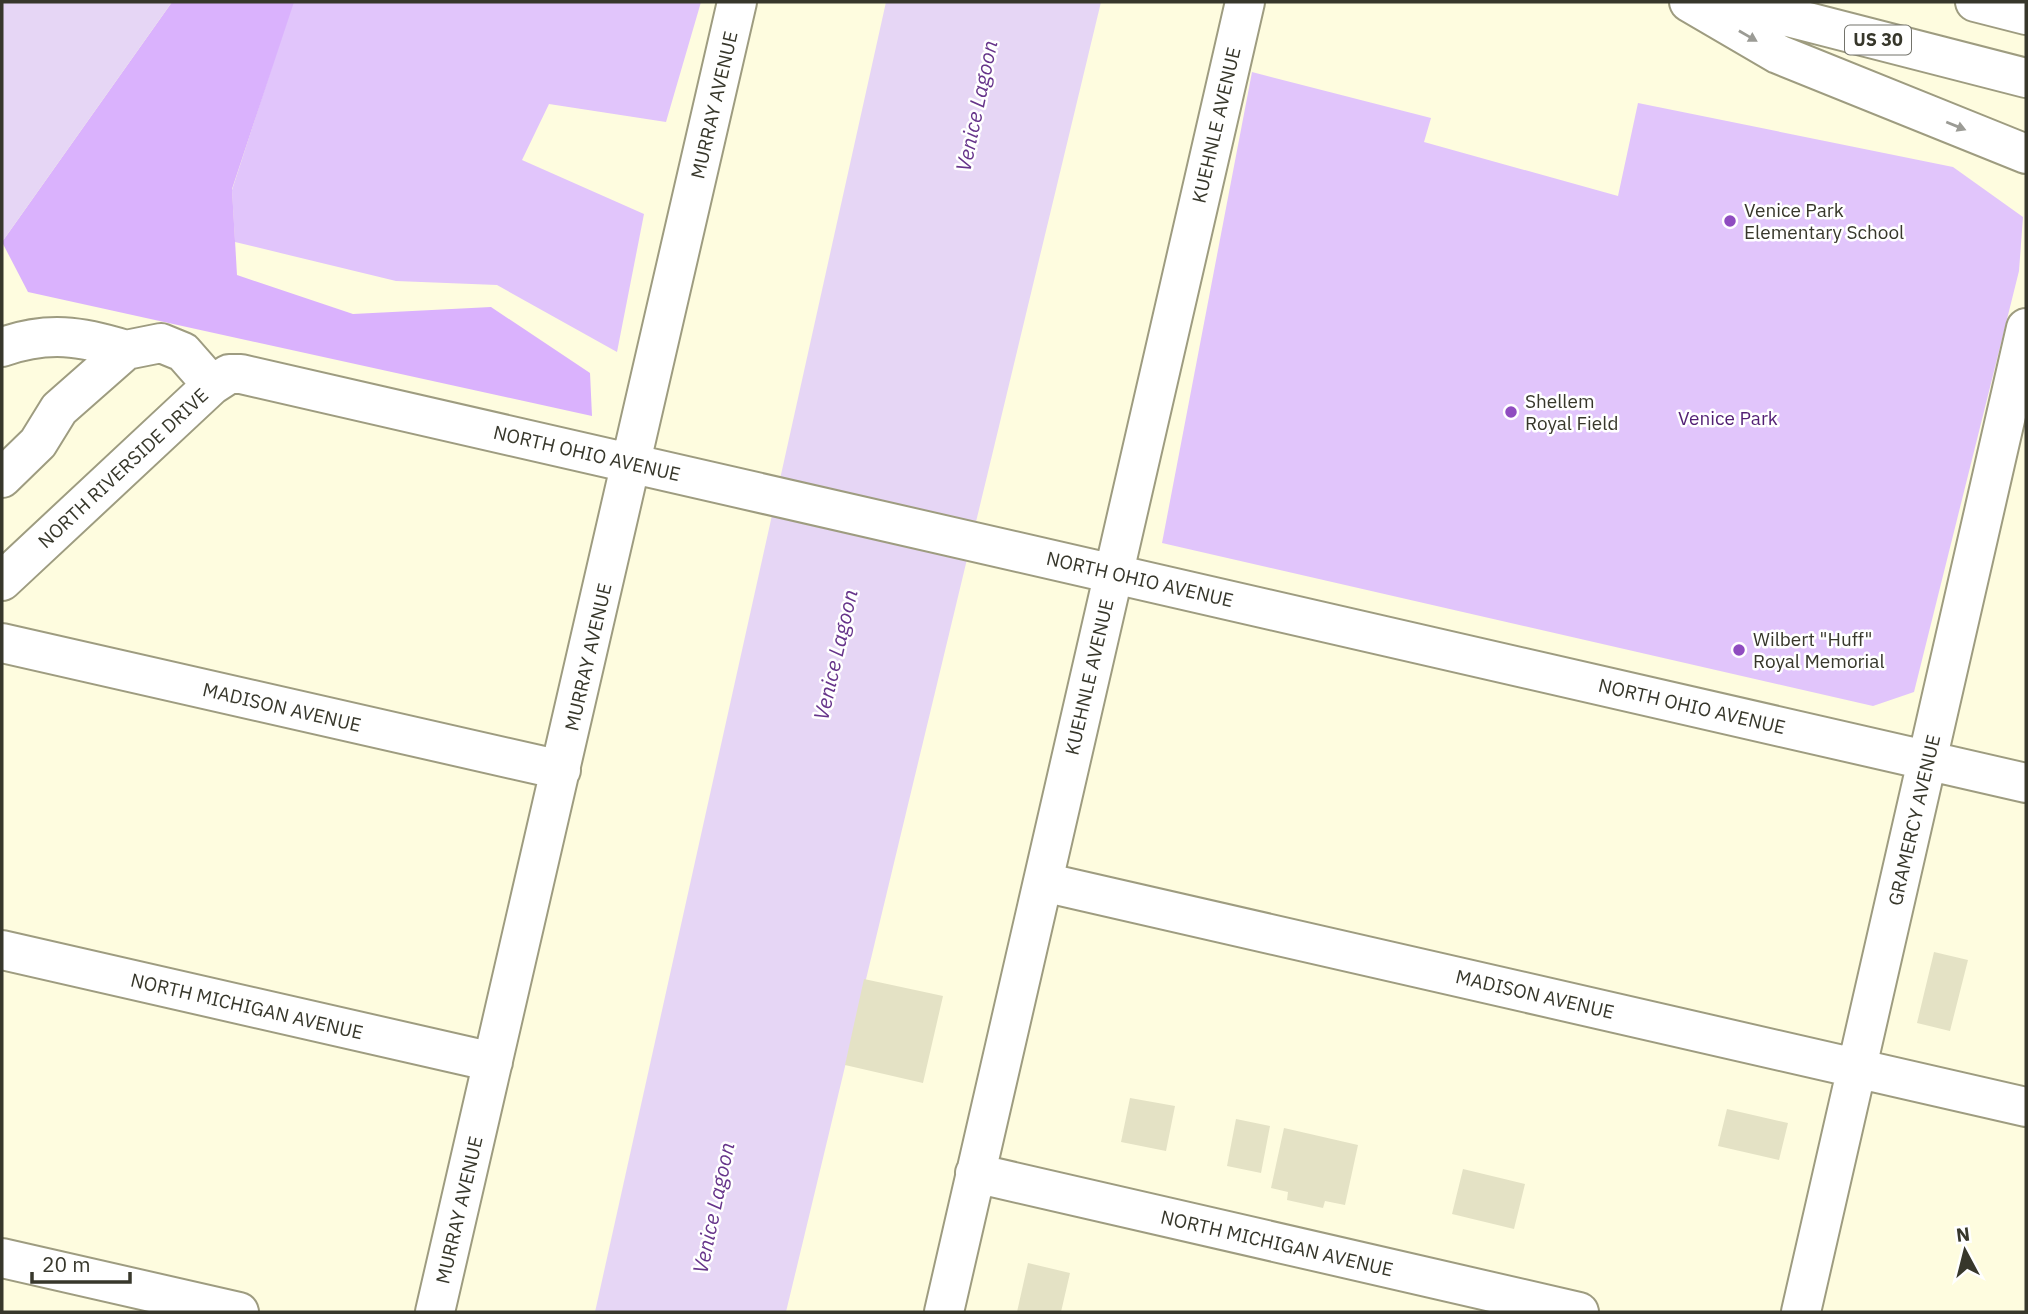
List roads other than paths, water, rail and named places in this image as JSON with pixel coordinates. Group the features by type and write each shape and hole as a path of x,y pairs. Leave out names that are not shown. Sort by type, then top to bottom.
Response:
{"main road":[{"name":"MURRAY AVENUE","path":"435,1312 737,2"},
{"name":"KUEHNLE AVENUE","path":"944,1312 1245,2"},
{"path":"1689,2 1778,54 2026,155"},
{"name":"US 30","path":"1730,2 2026,78"},
{"path":"1975,2 2026,15"},
{"name":"GRAMERCY AVENUE","path":"1801,1312 1927,761 2012,455 2026,328"},
{"path":"2,346 20,340 80,336 126,350 161,343 183,352 212,385"},
{"path":"2,478 38,443 59,409 126,350"},
{"name":"NORTH RIVERSIDE DRIVE","path":"2,581 212,385 229,374 253,375"},
{"name":"NORTH OHIO AVENUE","path":"253,375 2026,783"},
{"name":"MADISON AVENUE","path":"2,643 561,770"},
{"name":"MADISON AVENUE","path":"1043,882 2026,1107"},
{"name":"NORTH MICHIGAN AVENUE","path":"2,950 493,1062"},
{"name":"NORTH MICHIGAN AVENUE","path":"975,1173 1579,1312"},
{"path":"2,1258 239,1312"}],"water":[{"path":"2,2 172,2 2,242"},
{"name":"Venice Lagoon","path":"886,2 1101,2 786,1312 595,1312"}],"place":[{"name":"Venice Park Elementary School","path":"1730,221"},
{"name":"Shellem Royal Field","path":"1511,412"},
{"name":"Wilbert \"Huff\" Royal Memorial","path":"1739,650"}],"park label":[{"name":"Venice Park","path":"1728,418"}]}
